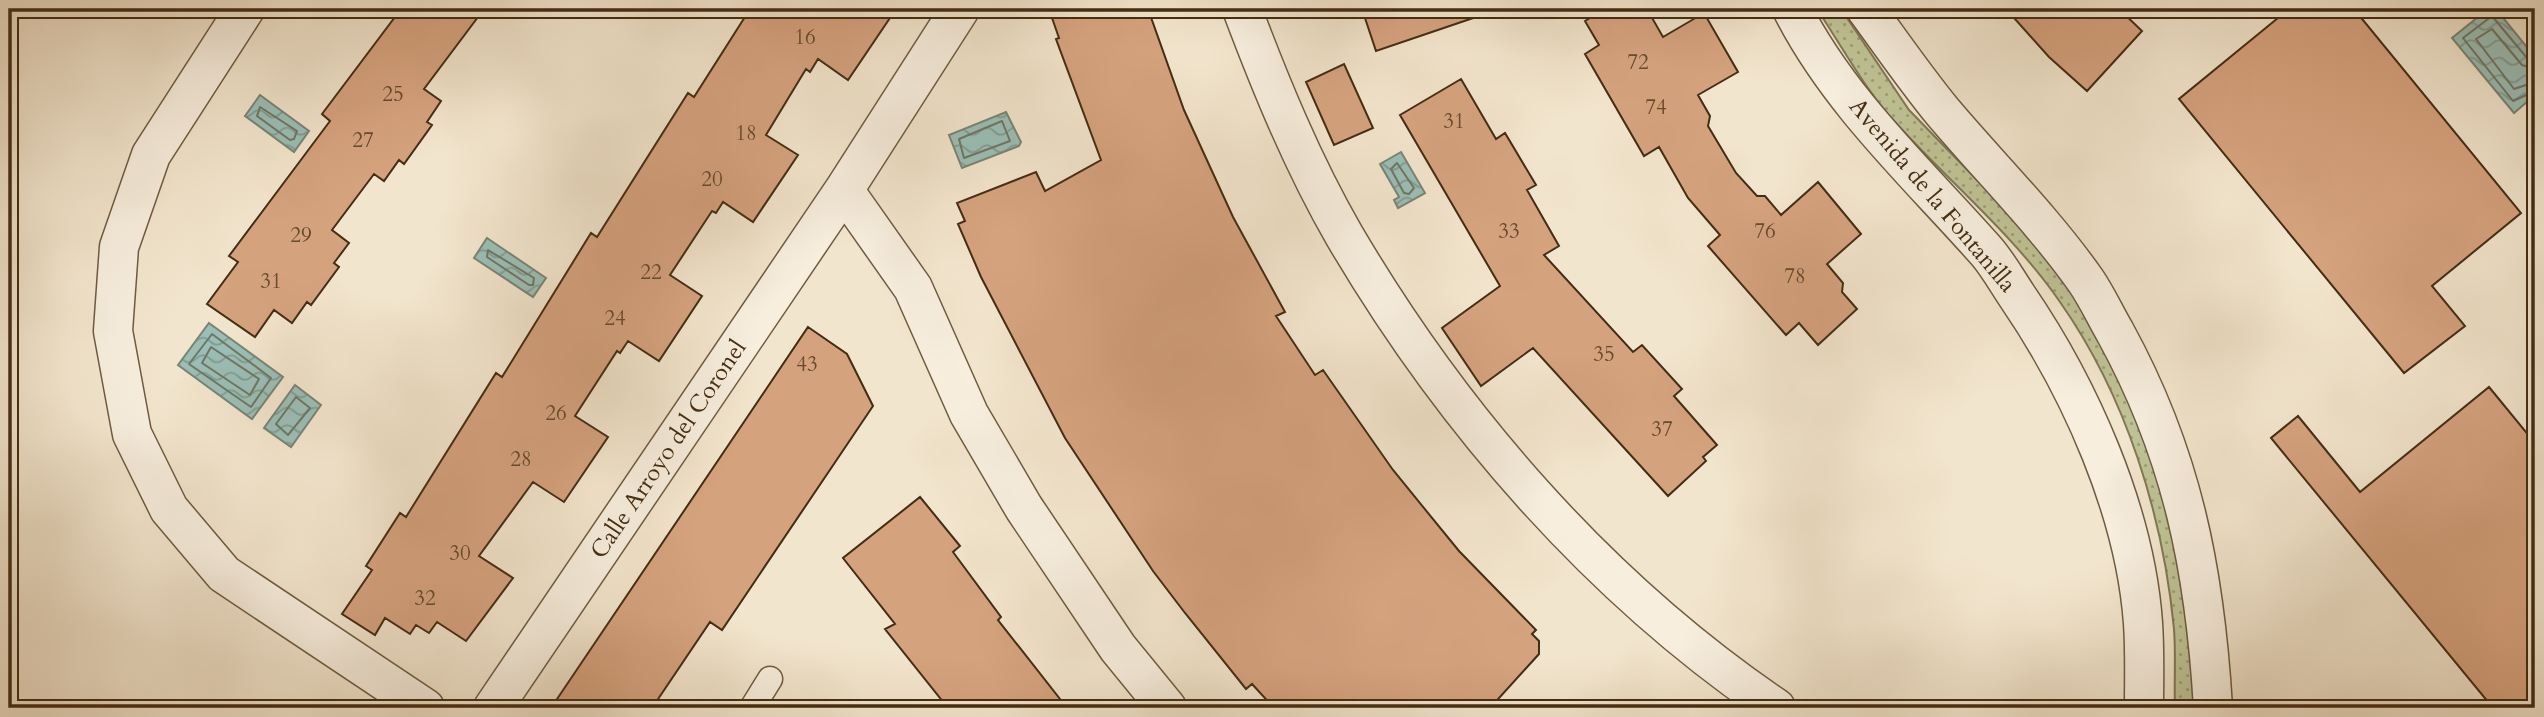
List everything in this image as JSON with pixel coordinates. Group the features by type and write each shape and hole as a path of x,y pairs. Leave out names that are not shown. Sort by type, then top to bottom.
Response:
{"street":[{"path":"245,9 151,155 119,247 113,331 132,434 169,509 224,574 425,708"},
{"name":"Calle Arroyo del Coronel","path":"493,708 844,190 960,9"},
{"path":"1242,9 1273,92 1343,234 1429,367 1529,490 1640,602 1745,688 1776,708"},
{"name":"Avenida de la Fontanilla","path":"1792,9 1806,36 1892,149 1989,255 2045,337 2091,426 2125,522 2143,621 2144,708"},
{"path":"1866,9 1942,110 2031,208 2088,283 2133,364 2168,446 2194,536 2208,626 2213,708"},
{"path":"844,190 913,288 969,414 1024,508 1118,648 1167,708"}],"lane":[{"path":"752,708 770,679"}],"green space":[{"path":"1817,9 1841,9 1909,110 2018,222 2076,290 2121,368 2181,539 2195,708 2175,708 2174,629 2161,543 2138,458 2104,377 2083,338 2042,277 2022,254 1884,110"}],"water":[{"path":"2488,9 2496,9 2535,57 2535,95 2514,113 2452,38"},
{"path":"260,95 309,131 294,152 245,116"},
{"path":"1006,112 1021,142 1019,146 962,168 949,135"},
{"path":"1401,152 1425,193 1398,208 1394,200 1399,197 1380,164"},
{"path":"487,238 546,278 533,297 474,258"},
{"path":"209,323 283,377 252,419 178,365"},
{"path":"295,385 321,405 291,447 264,428"}],"building":[{"path":"401,9 484,9 424,89 441,101 427,122 432,125 404,164 399,160 384,181 374,174 332,230 349,243 334,263 339,267 311,305 307,302 292,323 274,310 255,337 207,304 238,262 229,256 330,121 322,114"},
{"path":"750,9 896,9 848,80 818,59 810,72 806,69 766,135 798,155 753,222 723,202 716,213 712,211 670,275 702,296 659,361 628,341 620,353 617,351 575,416 608,437 564,502 533,482 479,556 513,578 466,641 437,622 429,633 416,625 410,634 385,618 375,635 342,614 372,570 366,566 400,513 406,517 496,373 502,377 591,233 597,237 688,93 694,97"},
{"path":"1071,9 1148,9 1184,110 1233,217 1285,312 1276,316 1315,375 1323,370 1393,470 1459,551 1536,630 1532,634 1539,641 1539,654 1490,708 1274,708 1252,684 1246,689 1185,613 1153,571 1065,438 981,277 958,224 965,221 957,203 1036,172 1045,191 1101,160 1056,39 1059,38 1051,15"},
{"path":"1362,9 1481,9 1482,15 1376,51"},
{"path":"1605,9 1640,9 1643,14 1651,16 1663,37 1704,13 1738,72 1698,95 1710,116 1708,126 1736,173 1757,196 1765,196 1781,215 1818,182 1861,234 1827,264 1843,283 1842,292 1857,309 1818,345 1799,323 1786,335 1708,246 1720,235 1688,198 1659,147 1644,156 1585,54 1599,45 1585,21"},
{"path":"2006,9 2119,9 2142,31 2087,91 2049,57"},
{"path":"2289,9 2354,9 2521,213 2432,286 2465,326 2404,373 2179,99"},
{"path":"1344,64 1373,128 1334,145 1306,82"},
{"path":"1461,79 1496,139 1505,133 1536,185 1527,190 1559,246 1544,255 1633,352 1642,345 1682,389 1674,396 1717,445 1703,457 1706,461 1668,496 1533,348 1481,386 1442,328 1500,286 1400,115"},
{"path":"808,327 847,354 873,406 722,630 710,622 652,708 551,708"},
{"path":"2489,387 2535,443 2535,708 2493,708 2271,438 2298,416 2360,492"},
{"path":"920,497 960,546 953,552 1001,617 998,620 1067,708 948,708 885,629 895,624 843,558"}]}
